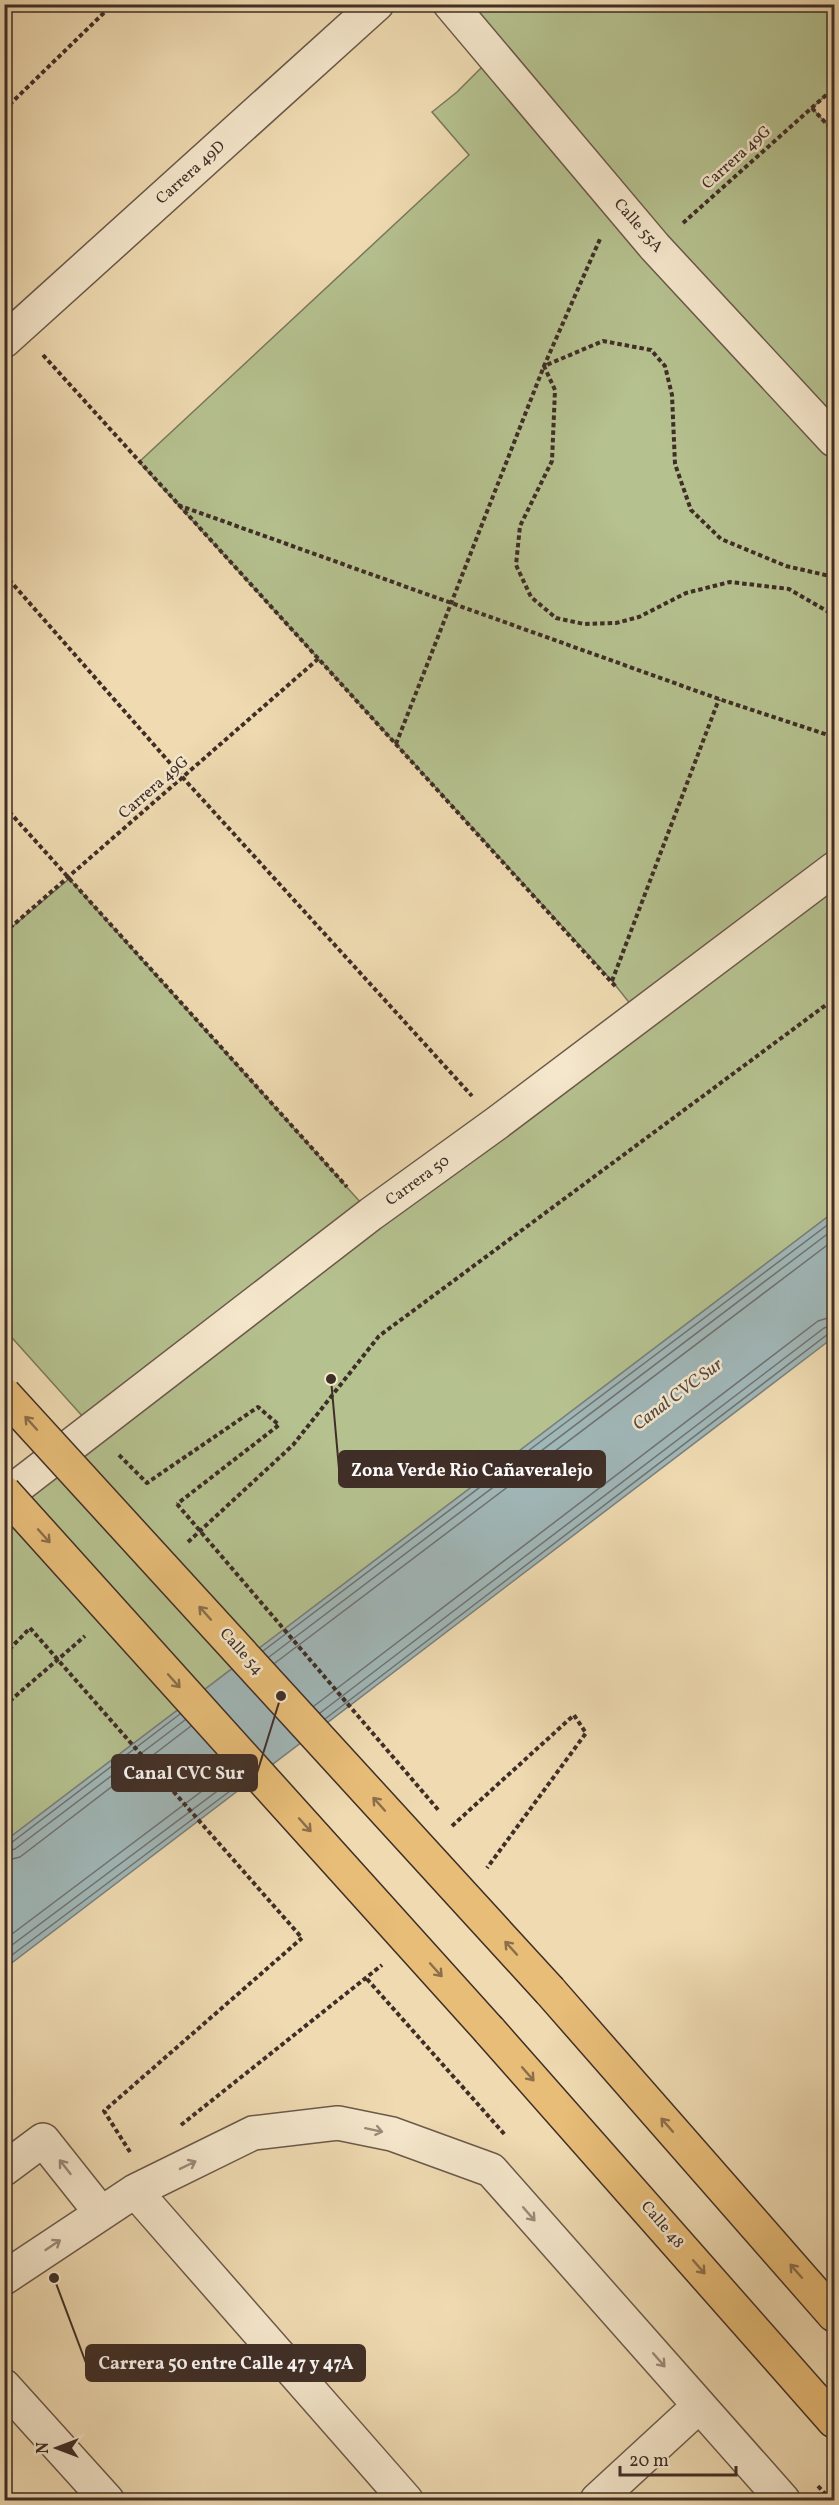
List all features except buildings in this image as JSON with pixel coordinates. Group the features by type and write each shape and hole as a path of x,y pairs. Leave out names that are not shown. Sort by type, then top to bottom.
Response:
{"main road":[{"name":"Calle 54","path":"4,1394 550,1991 834,2315"},
{"name":"Calle 48","path":"4,1495 489,2030 834,2421"}],"street":[{"name":"Carrera 49D","path":"4,341 377,4"},
{"name":"Calle 55A","path":"450,4 655,247 834,440"},
{"name":"Carrera 50","path":"4,1495 371,1214 497,1123 834,869"},
{"path":"4,2278 143,2187 253,2133 338,2123 392,2134 491,2170 783,2500"},
{"path":"4,2169 43,2140 101,2213"},
{"path":"143,2187 406,2500"},
{"path":"4,2386 107,2500"},
{"path":"597,2500 699,2406"}],"path":[{"path":"4,110 113,4"},
{"name":"Carrera 49G","path":"655,247 834,88"},
{"path":"812,108 834,132"},
{"path":"396,744 544,366 617,202"},
{"path":"544,366 603,341 651,350 665,366 672,394 675,464 691,510 721,539 786,566 834,577"},
{"path":"544,366 555,390 552,461 520,526 516,565 531,597 556,618 584,624 616,623 639,617 686,593 730,582 751,583 789,589 834,615"},
{"path":"69,386 612,981 640,1016"},
{"path":"178,505 719,699 834,737"},
{"path":"4,574 184,779 497,1123"},
{"name":"Carrera 49G","path":"4,933 184,779 318,659"},
{"path":"612,981 719,699"},
{"path":"4,806 371,1214"},
{"path":"179,1550 293,1445 379,1336 834,999"},
{"path":"94,1428 147,1483 258,1407 279,1425 177,1504 452,1826"},
{"path":"4,1655 30,1628 302,1938 104,2111 143,2187"},
{"path":"4,1706 91,1631"}],"green space":[{"path":"450,5 834,5 834,88 812,108 834,132 834,1212 5,1841 5,1527 93,1428 5,1330 5,933 69,879 371,1214 640,1016 612,981 139,462 469,155 432,112 457,92 493,56"}],"water":[{"path":"834,1212 834,1337 5,1968 5,1841"}],"place":[{"name":"Zona Verde Rio Cañaveralejo","path":"331,1379"},
{"name":"Canal CVC Sur","path":"281,1696"},
{"name":"Carrera 50 entre Calle 47 y 47A","path":"54,2278"}]}
